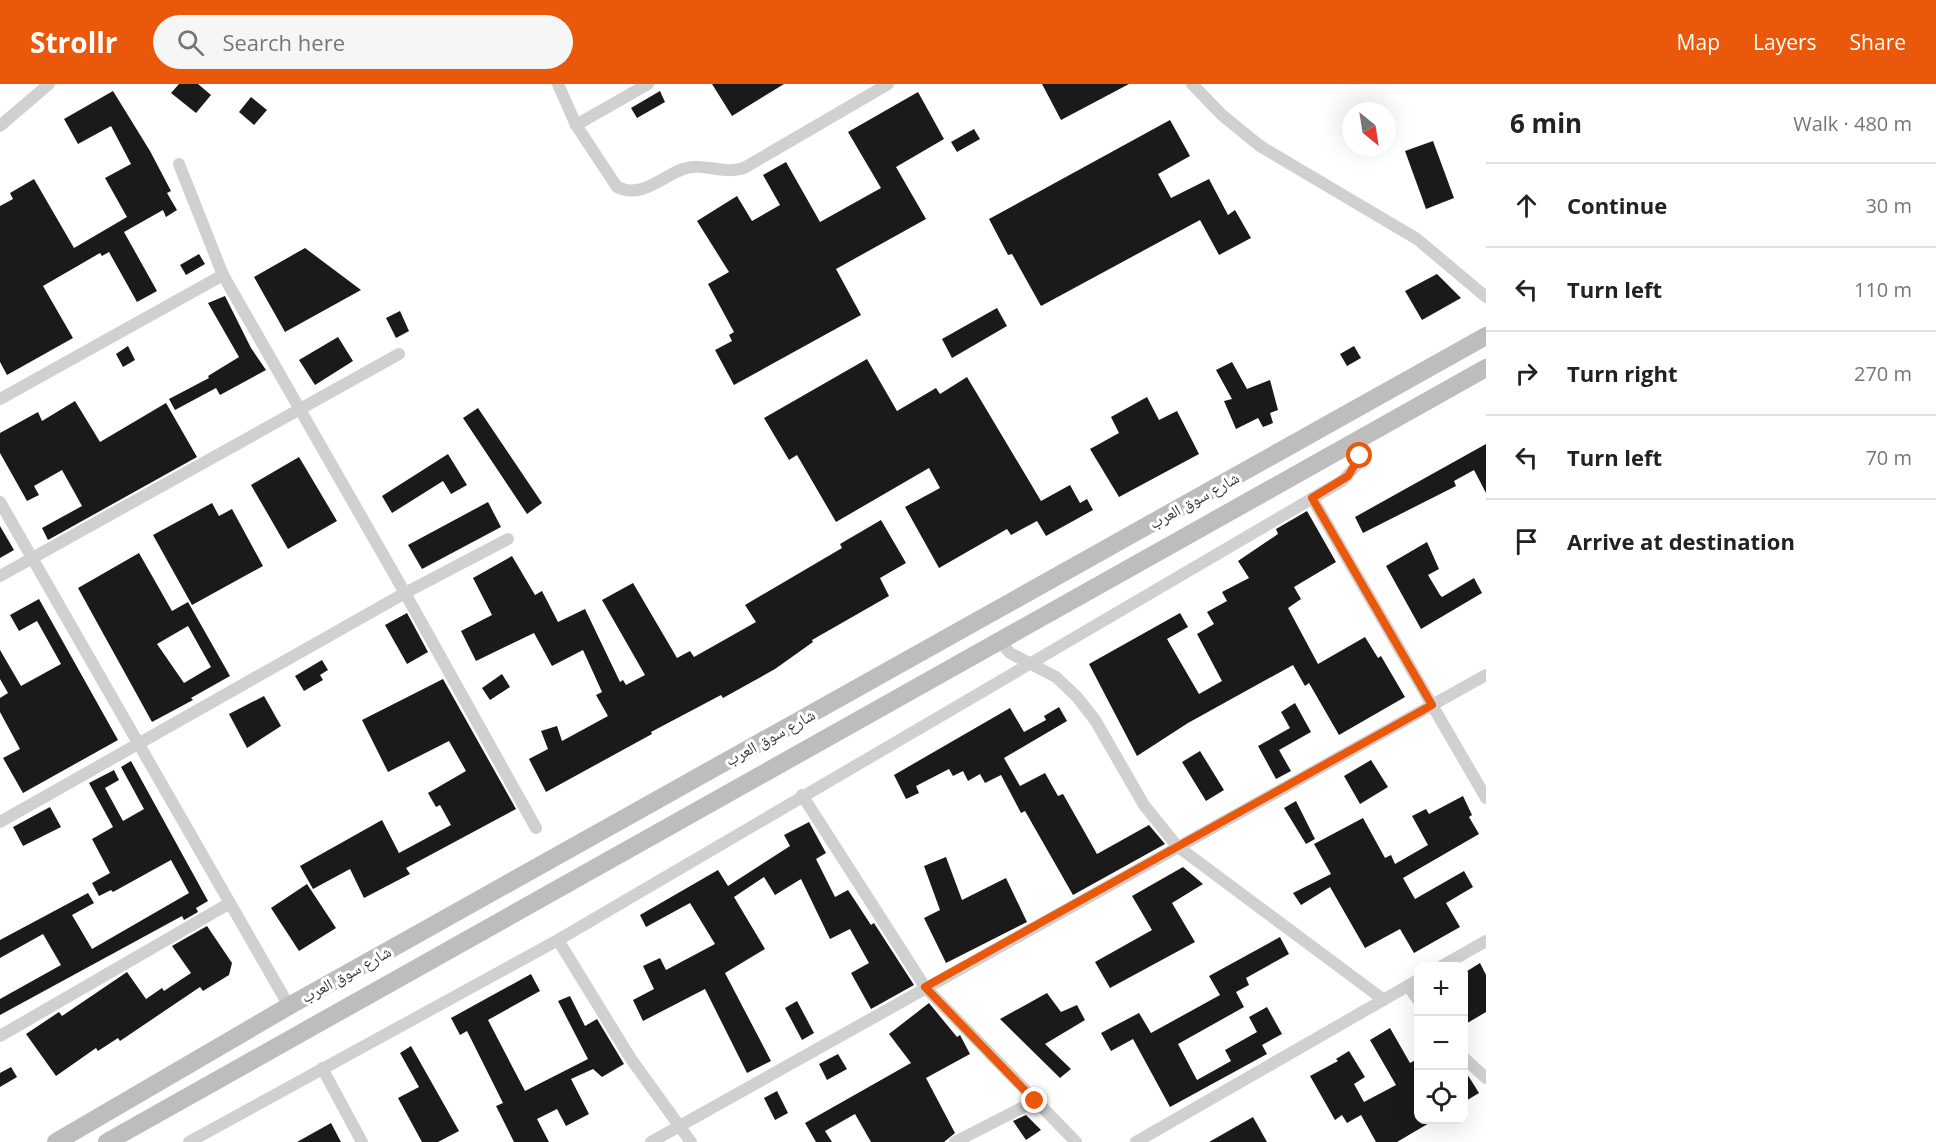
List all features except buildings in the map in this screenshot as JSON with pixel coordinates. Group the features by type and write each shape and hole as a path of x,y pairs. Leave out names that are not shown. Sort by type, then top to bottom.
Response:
{"main road":[{"name":"شارع سوق العرب","path":"56,1142 289,1006 1486,336"},
{"path":"107,1142 1486,368"}],"street":[{"path":"0,126 49,84"},
{"path":"558,84 576,125 617,187 634,192 685,168 736,171 744,168 888,84"},
{"path":"576,125 648,84"},
{"path":"1192,84 1222,115 1253,141 1300,172 1418,239 1486,297"},
{"path":"179,164 223,275 405,592 536,828"},
{"path":"0,399 223,275"},
{"path":"0,576 399,354"},
{"path":"189,1142 558,940 1312,498 1354,470 1360,456 1361,440"},
{"path":"1312,498 1486,798"},
{"path":"0,502 289,1006"},
{"path":"0,822 405,592 508,539"},
{"path":"1000,642 1016,658 1056,677 1087,708 1144,805 1177,846 1384,1000"},
{"path":"651,1142 1486,675"},
{"path":"802,795 925,987 1076,1142"},
{"path":"0,1036 230,903"},
{"path":"558,940 624,1049 691,1142"},
{"path":"1449,962 1486,941"},
{"path":"1136,1142 1413,983"},
{"path":"1468,1062 1486,1078"},
{"path":"322,1068 362,1142"},
{"path":"955,1142 1035,1101"}],"route":[{"path":"1035,1101 925,987 1432,705 1312,498 1348,476 1358,464 1360,456"}]}
